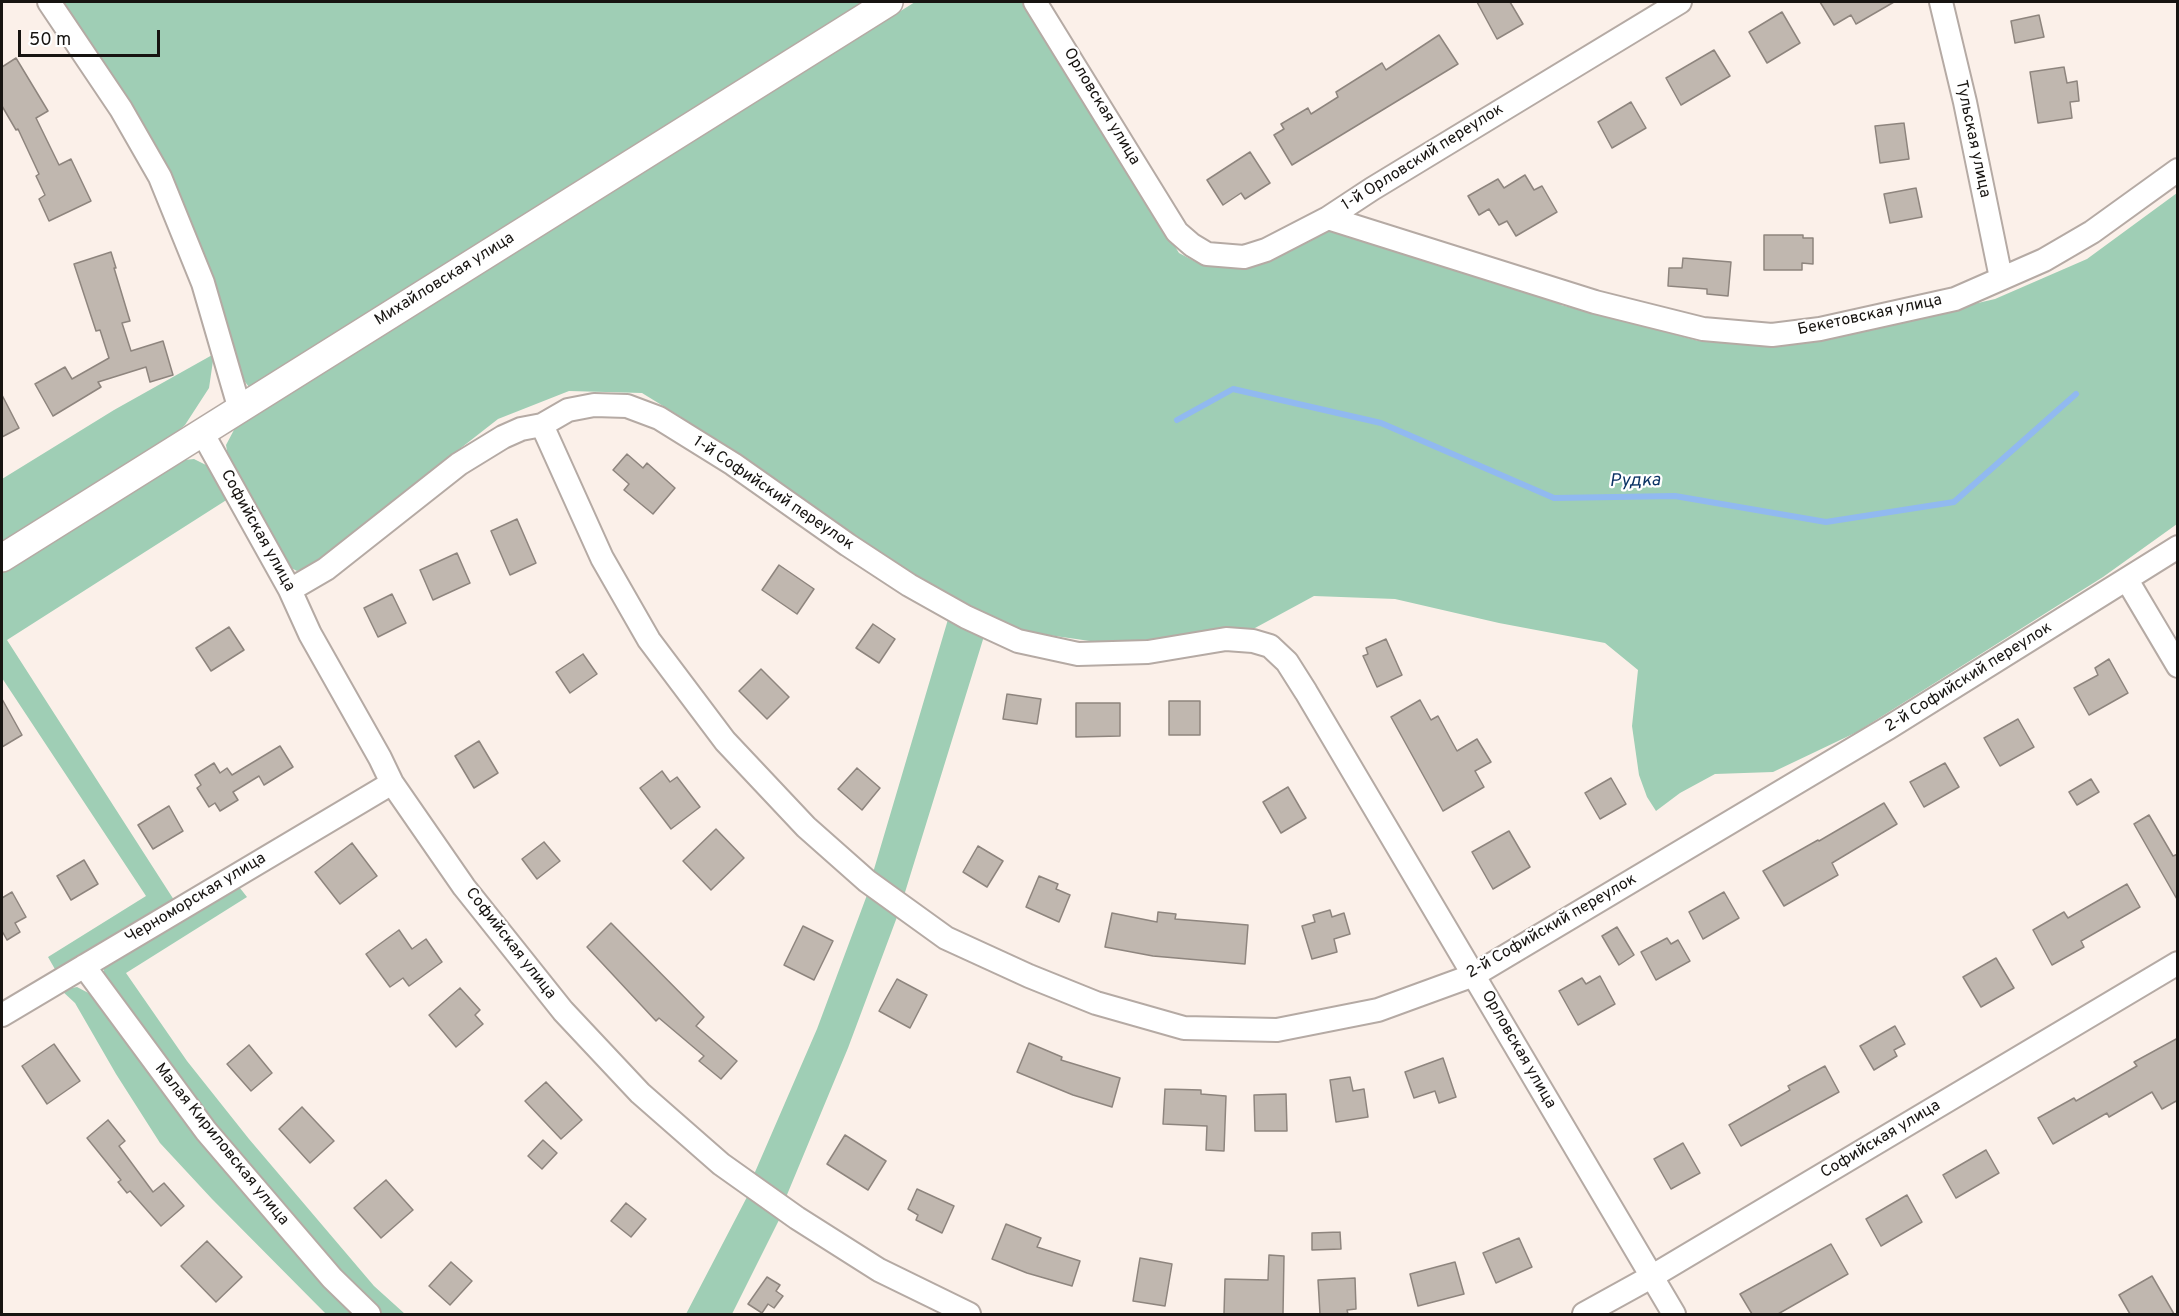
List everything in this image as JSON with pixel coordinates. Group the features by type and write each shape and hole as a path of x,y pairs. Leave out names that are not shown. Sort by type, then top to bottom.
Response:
{"street":[{"path":"49,2 121,109 160,177 202,283 240,410"},
{"name":"Михайловская улица","path":"2,558 889,2"},
{"name":"Орловская улица","path":"1035,2 1165,214"},
{"name":"1-й Орловский переулок","path":"1165,214 1177,232 1207,254 1245,257 1266,250 1328,218 1680,2"},
{"name":"Тульская улица","path":"1941,2 1967,113 2001,278"},
{"name":"Бекетовская улица","path":"1328,218 1596,302 1703,329 1772,335 1820,330 1955,298 2044,260 2092,232 2178,170"},
{"name":"1-й Софийский переулок","path":"290,590 326,569 459,464 503,437 521,429 542,425 568,410 594,405 627,406 659,418 733,464 909,585 966,617 1018,641 1078,654 1148,652 1226,639 1253,641 1270,646 1287,662"},
{"name":"2-й Софийский переулок","path":"542,425 602,558 643,629 725,741 806,827 867,881 946,938 1029,976 1096,1003 1184,1028 1277,1030 1378,1010 1474,975 1888,728 2178,548"},
{"name":"Софийская улица","path":"202,434 290,590 310,634 392,783 464,887 563,1011 640,1093 721,1164 797,1218 879,1270 969,1314"},
{"path":"2127,580 2178,666"},
{"name":"Орловская улица","path":"1287,662 1674,1314"},
{"name":"Черноморская улица","path":"2,1016 392,783"},
{"name":"Софийская улица","path":"1584,1314 2178,963"},
{"name":"Малая Кириловская улица","path":"84,966 206,1131 332,1278 369,1314"}],"green space":[{"path":"61,2 869,2 249,387 235,369 192,231"},
{"path":"915,2 1023,2 1179,253 1196,262 1234,268 1277,254 1323,228 1560,301 1561,305 1699,341 1738,343 1935,313 1995,299 2087,259 2177,193 2177,524 2103,577 1857,732 1773,772 1715,774 1680,793 1656,811 1647,797 1639,775 1632,726 1638,670 1605,643 1499,623 1395,599 1314,596 1255,628 1177,639 1111,644 1027,632 989,620 855,540 681,417 642,393 569,391 498,419 310,566 297,571 282,563 229,463 226,445 235,428"},
{"path":"214,354 209,388 185,425 144,460 2,547 2,479 114,410"},
{"path":"194,459 208,466 228,499 7,640 174,900 56,971 48,957 146,896 2,678 2,571 174,461"},
{"path":"949,616 985,633 902,902 872,876"},
{"path":"236,883 247,897 126,973 187,1061 249,1139 374,1286 405,1314 382,1314 331,1265 236,1153 104,980 104,968 113,956"},
{"path":"867,895 897,917 848,1048 784,1202 752,1179 817,1029"},
{"path":"77,987 98,998 358,1314 326,1314 160,1143 116,1074 75,1003 61,990"},
{"path":"747,1197 780,1218 732,1314 686,1314"}],"building":[{"path":"1477,2 1510,2 1523,24 1497,39"},
{"path":"1820,2 1894,2 1856,24 1851,15 1834,25"},
{"path":"1782,12 1800,43 1767,63 1749,32"},
{"path":"2039,15 2044,37 2015,43 2011,21"},
{"path":"1439,35 1458,64 1292,165 1274,135 1284,129 1281,124 1308,108 1311,114 1338,97 1336,92 1382,63 1386,70"},
{"path":"1714,50 1730,76 1681,105 1666,78"},
{"path":"16,58 48,111 36,118 59,165 71,159 91,201 49,221 39,199 45,195 36,176 39,174 18,129 16,130 2,106 2,67"},
{"path":"2064,67 2067,83 2077,81 2079,101 2070,102 2072,118 2038,123 2030,72"},
{"path":"1631,102 1646,128 1612,148 1598,122"},
{"path":"1904,123 1909,159 1880,163 1875,126"},
{"path":"1250,152 1270,183 1245,199 1241,193 1223,205 1207,180"},
{"path":"1525,175 1534,190 1542,186 1557,212 1516,236 1507,221 1499,225 1489,209 1479,215 1468,196 1498,179 1504,188"},
{"path":"1916,188 1922,217 1890,223 1884,194"},
{"path":"1764,235 1803,235 1803,238 1813,238 1813,264 1802,263 1802,270 1764,270"},
{"path":"111,252 130,321 122,323 131,351 163,341 173,375 150,382 146,367 98,382 101,387 53,416 35,384 65,367 72,379 109,358 100,330 96,331 74,264"},
{"path":"1683,258 1731,262 1728,296 1707,294 1707,289 1668,286 1669,268 1682,268"},
{"path":"2,395 19,428 2,437"},
{"path":"627,454 643,468 647,463 675,488 653,514 624,490 629,484 613,470"},
{"path":"517,519 536,563 510,575 491,531"},
{"path":"457,553 470,583 433,600 420,570"},
{"path":"779,565 814,589 797,614 762,590"},
{"path":"392,594 406,623 378,637 364,608"},
{"path":"873,624 895,639 879,663 856,648"},
{"path":"229,627 244,650 211,671 196,648"},
{"path":"1386,639 1402,675 1377,687 1363,656 1368,654 1366,648"},
{"path":"583,654 597,674 570,693 556,672"},
{"path":"2109,659 2128,693 2089,715 2074,688 2098,675 2095,668"},
{"path":"761,669 789,697 767,719 739,691"},
{"path":"1007,694 1041,699 1037,724 1003,719"},
{"path":"2,699 22,735 2,747"},
{"path":"1420,700 1431,720 1438,716 1457,751 1477,739 1491,762 1475,771 1484,787 1443,811 1391,717"},
{"path":"1169,701 1200,701 1200,735 1169,735"},
{"path":"1076,703 1120,703 1120,736 1076,737"},
{"path":"2018,719 2034,747 2000,766 1984,738"},
{"path":"479,741 498,773 474,788 455,756"},
{"path":"280,746 293,767 264,785 259,776 233,792 238,800 220,811 215,803 209,807 197,788 201,785 195,775 214,763 220,773 227,768 232,775"},
{"path":"1945,763 1959,787 1924,807 1910,782"},
{"path":"857,768 880,788 862,810 838,789"},
{"path":"662,771 670,782 677,777 700,807 671,829 640,788"},
{"path":"1611,778 1626,804 1600,819 1585,793"},
{"path":"2091,779 2099,792 2077,805 2069,792"},
{"path":"1288,787 1306,818 1281,833 1263,802"},
{"path":"1884,803 1897,824 1832,863 1838,875 1784,906 1763,871"},
{"path":"169,806 183,831 153,849 138,825"},
{"path":"2149,815 2173,856 2178,854 2178,901 2134,824"},
{"path":"716,829 744,858 711,890 683,861"},
{"path":"1509,831 1530,867 1493,889 1472,852"},
{"path":"544,842 560,861 537,879 522,859"},
{"path":"352,843 377,876 340,904 315,872"},
{"path":"978,846 1003,861 987,887 963,872"},
{"path":"84,860 98,884 71,900 57,876"},
{"path":"1039,876 1058,884 1056,889 1070,895 1059,922 1026,907"},
{"path":"2127,884 2140,907 2081,941 2084,947 2052,965 2033,930 2064,912 2068,918"},
{"path":"12,892 26,917 15,923 20,932 7,940 2,931 2,898"},
{"path":"1724,892 1739,918 1703,939 1689,912"},
{"path":"1330,910 1332,917 1344,913 1350,934 1334,939 1337,952 1312,959 1302,926 1315,922 1313,915"},
{"path":"1158,912 1176,914 1175,919 1248,925 1245,964 1153,956 1105,947 1112,913 1157,922"},
{"path":"611,923 704,1017 696,1026 737,1061 721,1079 699,1061 704,1056 659,1018 656,1021 587,947"},
{"path":"803,926 833,941 814,980 784,965"},
{"path":"1617,927 1634,955 1619,965 1602,936"},
{"path":"399,930 412,949 426,939 442,962 409,986 403,978 390,987 366,954"},
{"path":"1667,938 1671,944 1678,940 1690,961 1656,980 1641,952"},
{"path":"1996,958 2014,988 1981,1007 1963,977"},
{"path":"1600,976 1615,1004 1578,1025 1559,991 1582,978 1586,984"},
{"path":"897,979 927,995 910,1028 879,1011"},
{"path":"460,988 480,1010 475,1015 483,1024 456,1047 429,1015"},
{"path":"1895,1026 1905,1044 1894,1050 1897,1056 1874,1070 1860,1046"},
{"path":"2178,1038 2178,1100 2162,1109 2152,1092 2109,1117 2107,1113 2053,1144 2038,1118 2074,1098 2076,1101 2137,1066 2134,1062"},
{"path":"1029,1043 1062,1057 1061,1060 1120,1078 1112,1107 1073,1095 1017,1072"},
{"path":"54,1044 80,1081 47,1104 22,1066"},
{"path":"249,1045 272,1073 251,1091 227,1064"},
{"path":"1443,1058 1456,1097 1439,1103 1435,1091 1414,1098 1405,1072"},
{"path":"1825,1066 1839,1092 1741,1146 1729,1125 1790,1090 1788,1086"},
{"path":"1350,1077 1353,1091 1364,1089 1368,1117 1336,1122 1330,1080"},
{"path":"546,1082 582,1120 561,1139 525,1101"},
{"path":"1165,1089 1201,1090 1201,1094 1226,1096 1224,1151 1206,1150 1207,1126 1163,1124"},
{"path":"1286,1094 1287,1131 1255,1131 1254,1095"},
{"path":"302,1107 334,1141 310,1163 279,1129"},
{"path":"108,1120 125,1141 119,1146 153,1192 164,1183 184,1206 161,1226 130,1191 127,1193 118,1182 121,1180 87,1138"},
{"path":"845,1135 886,1161 868,1190 827,1164"},
{"path":"543,1140 557,1153 542,1169 528,1156"},
{"path":"1683,1143 1700,1173 1671,1189 1654,1159"},
{"path":"1986,1150 1999,1173 1956,1198 1943,1175"},
{"path":"386,1180 413,1210 381,1238 354,1208"},
{"path":"917,1189 954,1206 942,1233 916,1220 918,1215 908,1209"},
{"path":"1907,1195 1922,1222 1881,1246 1866,1219"},
{"path":"626,1203 646,1219 631,1237 611,1221"},
{"path":"1006,1224 1041,1238 1037,1247 1080,1261 1072,1286 1027,1273 992,1259"},
{"path":"1340,1232 1341,1249 1312,1250 1312,1233"},
{"path":"1519,1238 1532,1267 1496,1283 1483,1253"},
{"path":"207,1241 242,1277 216,1302 181,1266"},
{"path":"1831,1244 1848,1274 1778,1314 1752,1314 1740,1294"},
{"path":"1269,1255 1284,1256 1283,1314 1224,1314 1225,1279 1268,1280"},
{"path":"1140,1258 1172,1264 1165,1306 1133,1301"},
{"path":"451,1262 472,1281 450,1305 429,1286"},
{"path":"1455,1262 1464,1294 1418,1306 1410,1274"},
{"path":"2152,1276 2174,1314 2130,1314 2119,1295"},
{"path":"767,1277 780,1285 776,1291 783,1296 774,1308 768,1304 762,1313 748,1304"},
{"path":"1355,1278 1356,1309 1347,1310 1348,1314 1320,1314 1318,1280"}],"waterway":[{"name":"Рудка","path":"1177,420 1233,389 1381,423 1554,498 1675,496 1826,522 1954,502 2076,394"}]}
